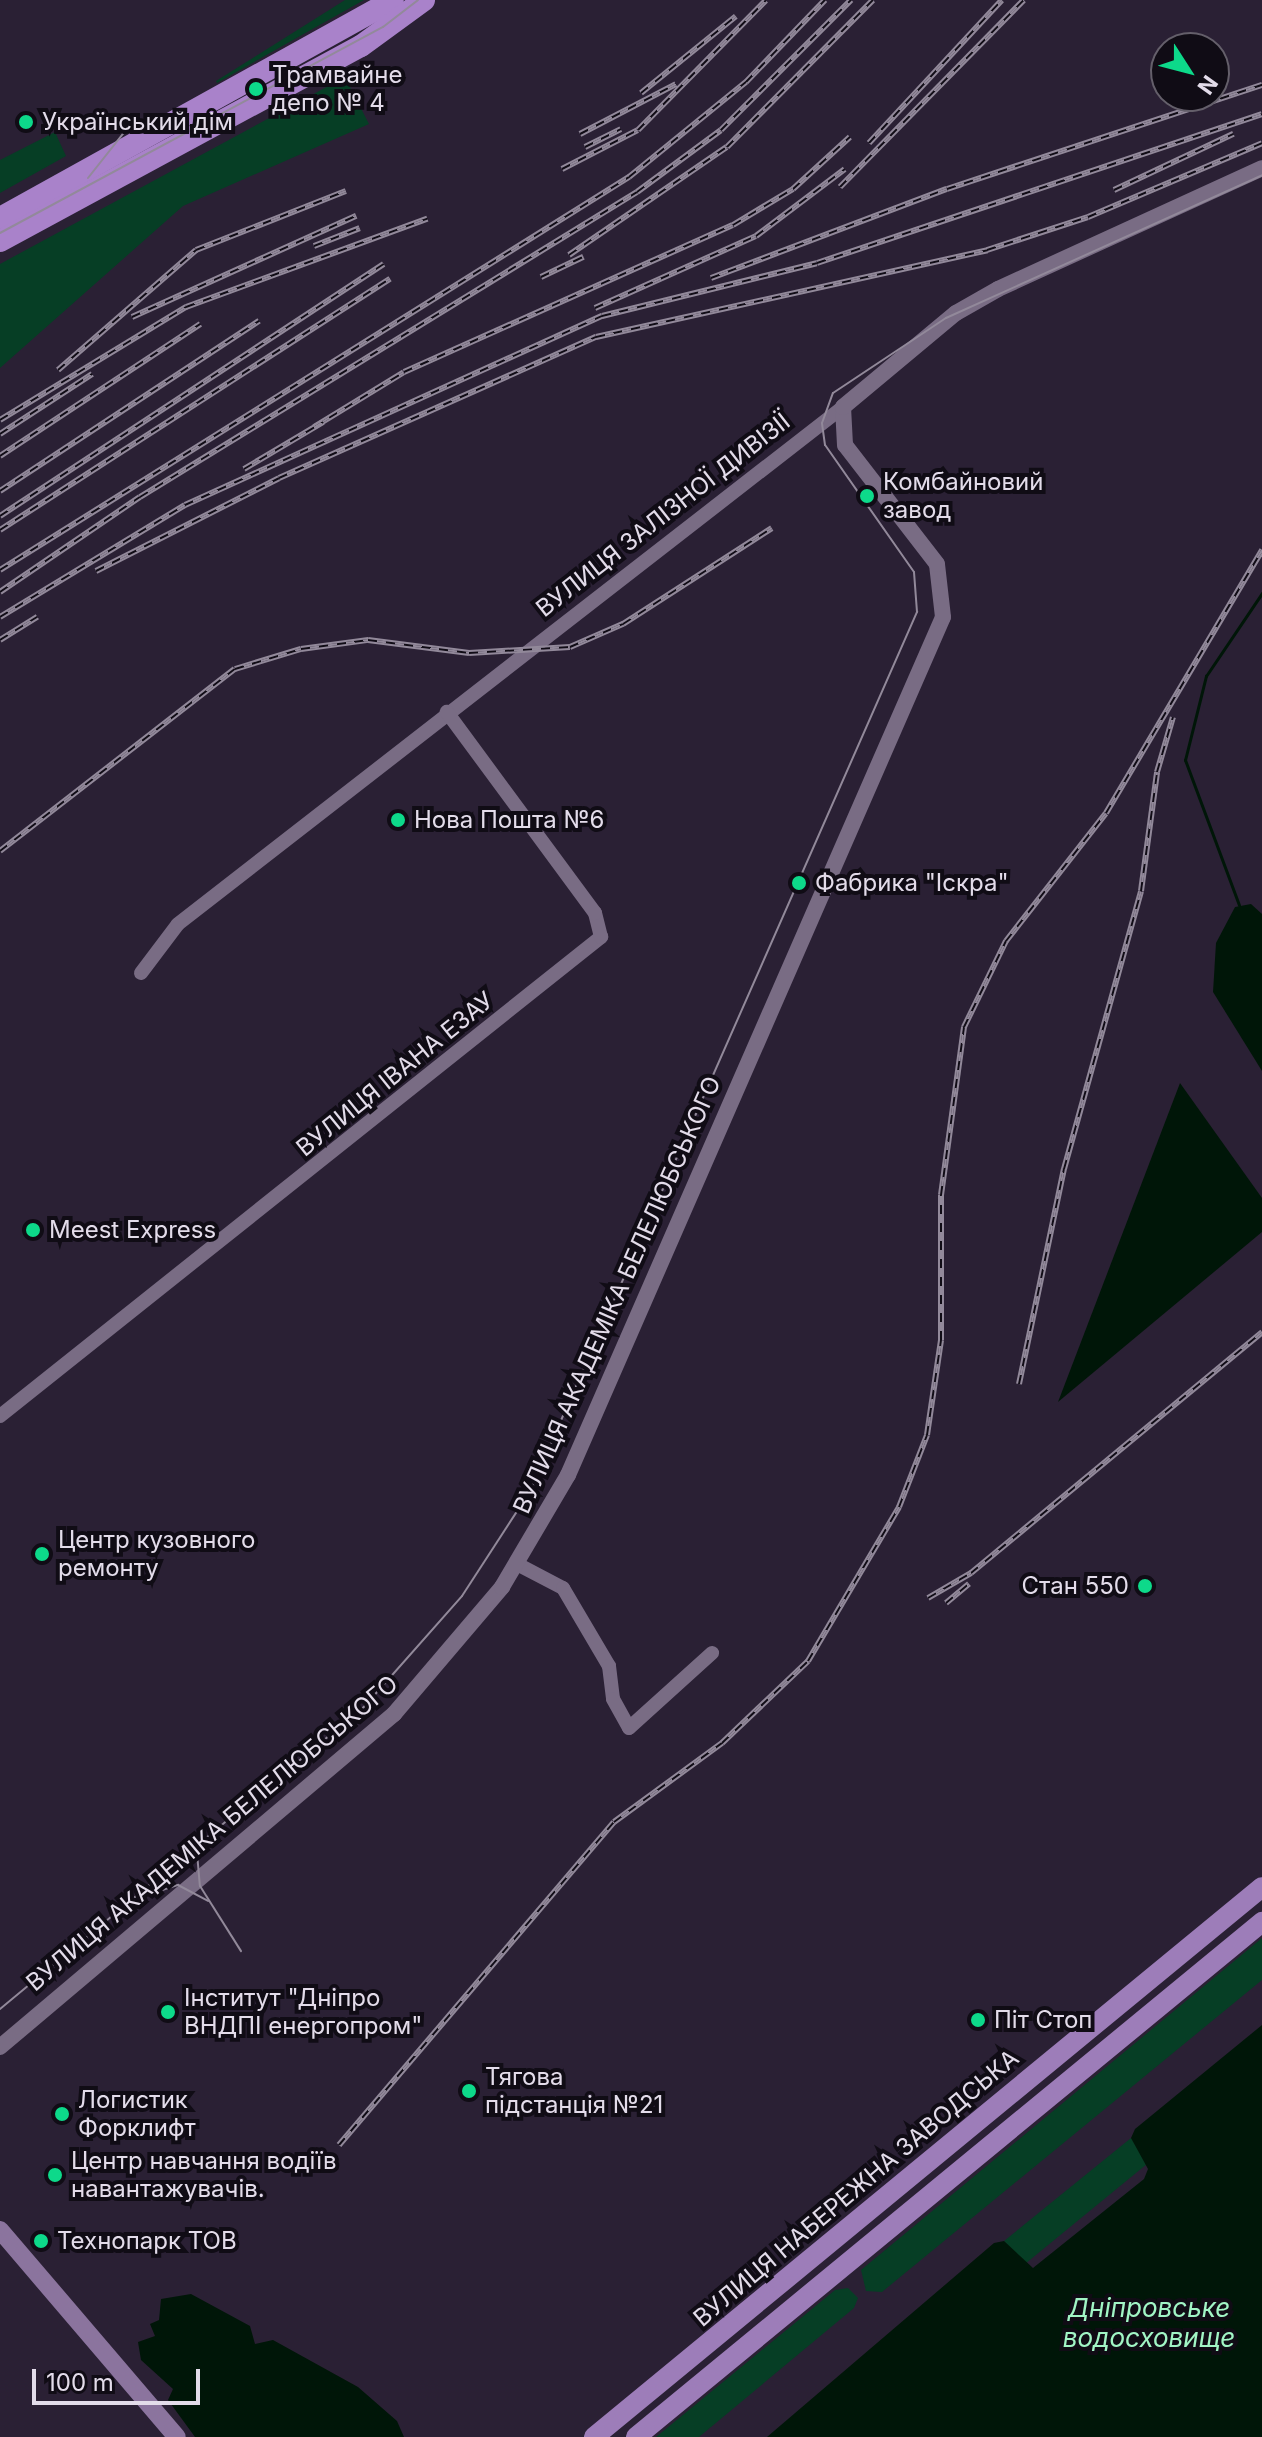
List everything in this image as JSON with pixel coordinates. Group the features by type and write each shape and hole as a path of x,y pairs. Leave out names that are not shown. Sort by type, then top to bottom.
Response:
{"highway":[{"path":"0,218 393,0"},
{"path":"0,241 361,46 424,0"}],"main road":[{"name":"ВУЛИЦЯ НАБЕРЕЖНА ЗАВОДСЬКА","path":"594,2437 1262,1887"},
{"path":"636,2437 1262,1922"},
{"path":"0,2230 177,2437"}],"street":[{"name":"ВУЛИЦЯ ЗАЛІЗНОЇ ДИВІЗІЇ","path":"141,973 178,924 843,407 956,313 998,289 1262,168"},
{"name":"ВУЛИЦЯ АКАДЕМІКА БЕЛЕЛЮБСЬКОГО","path":"0,2047 394,1714 517,1564 568,1475 943,617 937,564 850,453 839,425 843,407"},
{"name":"ВУЛИЦЯ ІВАНА ЕЗАУ","path":"0,1416 601,937 595,913 447,712"},
{"path":"517,1564 563,1588 609,1666 613,1699 629,1728 712,1653"}],"green space":[{"path":"345,0 364,0 217,83 216,81"},
{"path":"345,77 369,124 183,206 0,368 0,264"},
{"path":"55,132 66,156 0,193 0,160"},
{"path":"1262,1938 1262,1980 882,2292 866,2291 861,2270"},
{"path":"1131,2138 1147,2164 1025,2264 1004,2241"},
{"path":"848,2288 858,2298 854,2308 699,2437 656,2437 835,2290"}],"water":[{"path":"1251,904 1262,914 1262,1071 1213,992 1216,943 1235,907"},
{"path":"1180,1083 1262,1198 1262,1232 1058,1402"},
{"name":"Дніпровське водосховище","path":"1262,2025 1262,2437 767,2437 994,2243 1004,2241 1033,2268 1144,2179 1148,2169 1131,2138 1135,2129"},
{"path":"191,2294 250,2326 255,2344 273,2340 358,2387 397,2421 404,2437 195,2437 168,2400 173,2389 141,2360 138,2342 155,2336 150,2324 159,2320 161,2299"}],"waterway":[{"path":"1239,905 1185,760 1206,676 1262,593"}],"tram line":[{"path":"0,233 383,27 418,0"},
{"path":"88,178 130,125"},
{"path":"0,2009 363,1708 462,1596 529,1493 917,612 914,572 825,445 822,423 833,393 946,318 1262,175"},
{"path":"205,1840 197,1853 200,1886 241,1951"},
{"path":"147,1895 178,1885 208,1901"}],"railway":[{"path":"562,169 638,130 766,0"},
{"path":"0,570 629,177 746,82 825,0"},
{"path":"0,592 140,497 637,192 721,130 851,0"},
{"path":"569,255 727,147 873,0"},
{"path":"869,143 1002,0"},
{"path":"840,187 1024,0"},
{"path":"641,93 736,16"},
{"path":"580,134 676,84"},
{"path":"711,278 947,189 1262,85"},
{"path":"0,617 185,505 602,316 817,263 1262,114"},
{"path":"585,147 621,129"},
{"path":"1114,190 1233,134"},
{"path":"314,427 404,372 733,225 793,189 850,137"},
{"path":"96,571 279,478 596,337 987,250 1088,217 1262,143"},
{"path":"595,308 756,236 845,169"},
{"path":"58,370 196,250 346,191"},
{"path":"132,317 356,216"},
{"path":"0,420 186,307 427,219"},
{"path":"314,246 360,228"},
{"path":"541,277 583,257"},
{"path":"0,516 384,264"},
{"path":"0,530 390,279"},
{"path":"0,491 259,321"},
{"path":"0,456 200,324"},
{"path":"0,434 92,374"},
{"path":"244,469 323,422"},
{"path":"0,851 235,669 301,649 368,640 469,653 570,647 623,624 772,528"},
{"path":"339,2145 614,1822 722,1743 808,1661 899,1507 927,1435 941,1340 941,1195 964,1027 1006,941 1106,813 1262,550"},
{"path":"0,640 37,617"},
{"path":"1019,1384 1064,1169 1141,891 1157,772 1173,717"},
{"path":"928,1598 971,1573 1262,1332"},
{"path":"946,1603 969,1584"}],"place":[{"name":"Трамвайне депо № 4","path":"256,89"},
{"name":"Український дім","path":"26,122"},
{"name":"Комбайновий завод","path":"867,496"},
{"name":"Нова Пошта №6","path":"398,820"},
{"name":"Фабрика \"Іскра\"","path":"799,883"},
{"name":"Meest Express","path":"33,1230"},
{"name":"Центр кузовного ремонту","path":"42,1554"},
{"name":"Стан 550","path":"1145,1586"},
{"name":"Інститут \"Дніпро ВНДПІ енергопром\"","path":"168,2012"},
{"name":"Піт Стоп","path":"978,2020"},
{"name":"Тягова пiдстанцiя №21","path":"469,2091"},
{"name":"Логистик Форклифт","path":"62,2114"},
{"name":"Центр навчання водіїв навантажувачів.","path":"55,2175"},
{"name":"Технопарк ТОВ","path":"41,2241"}]}
